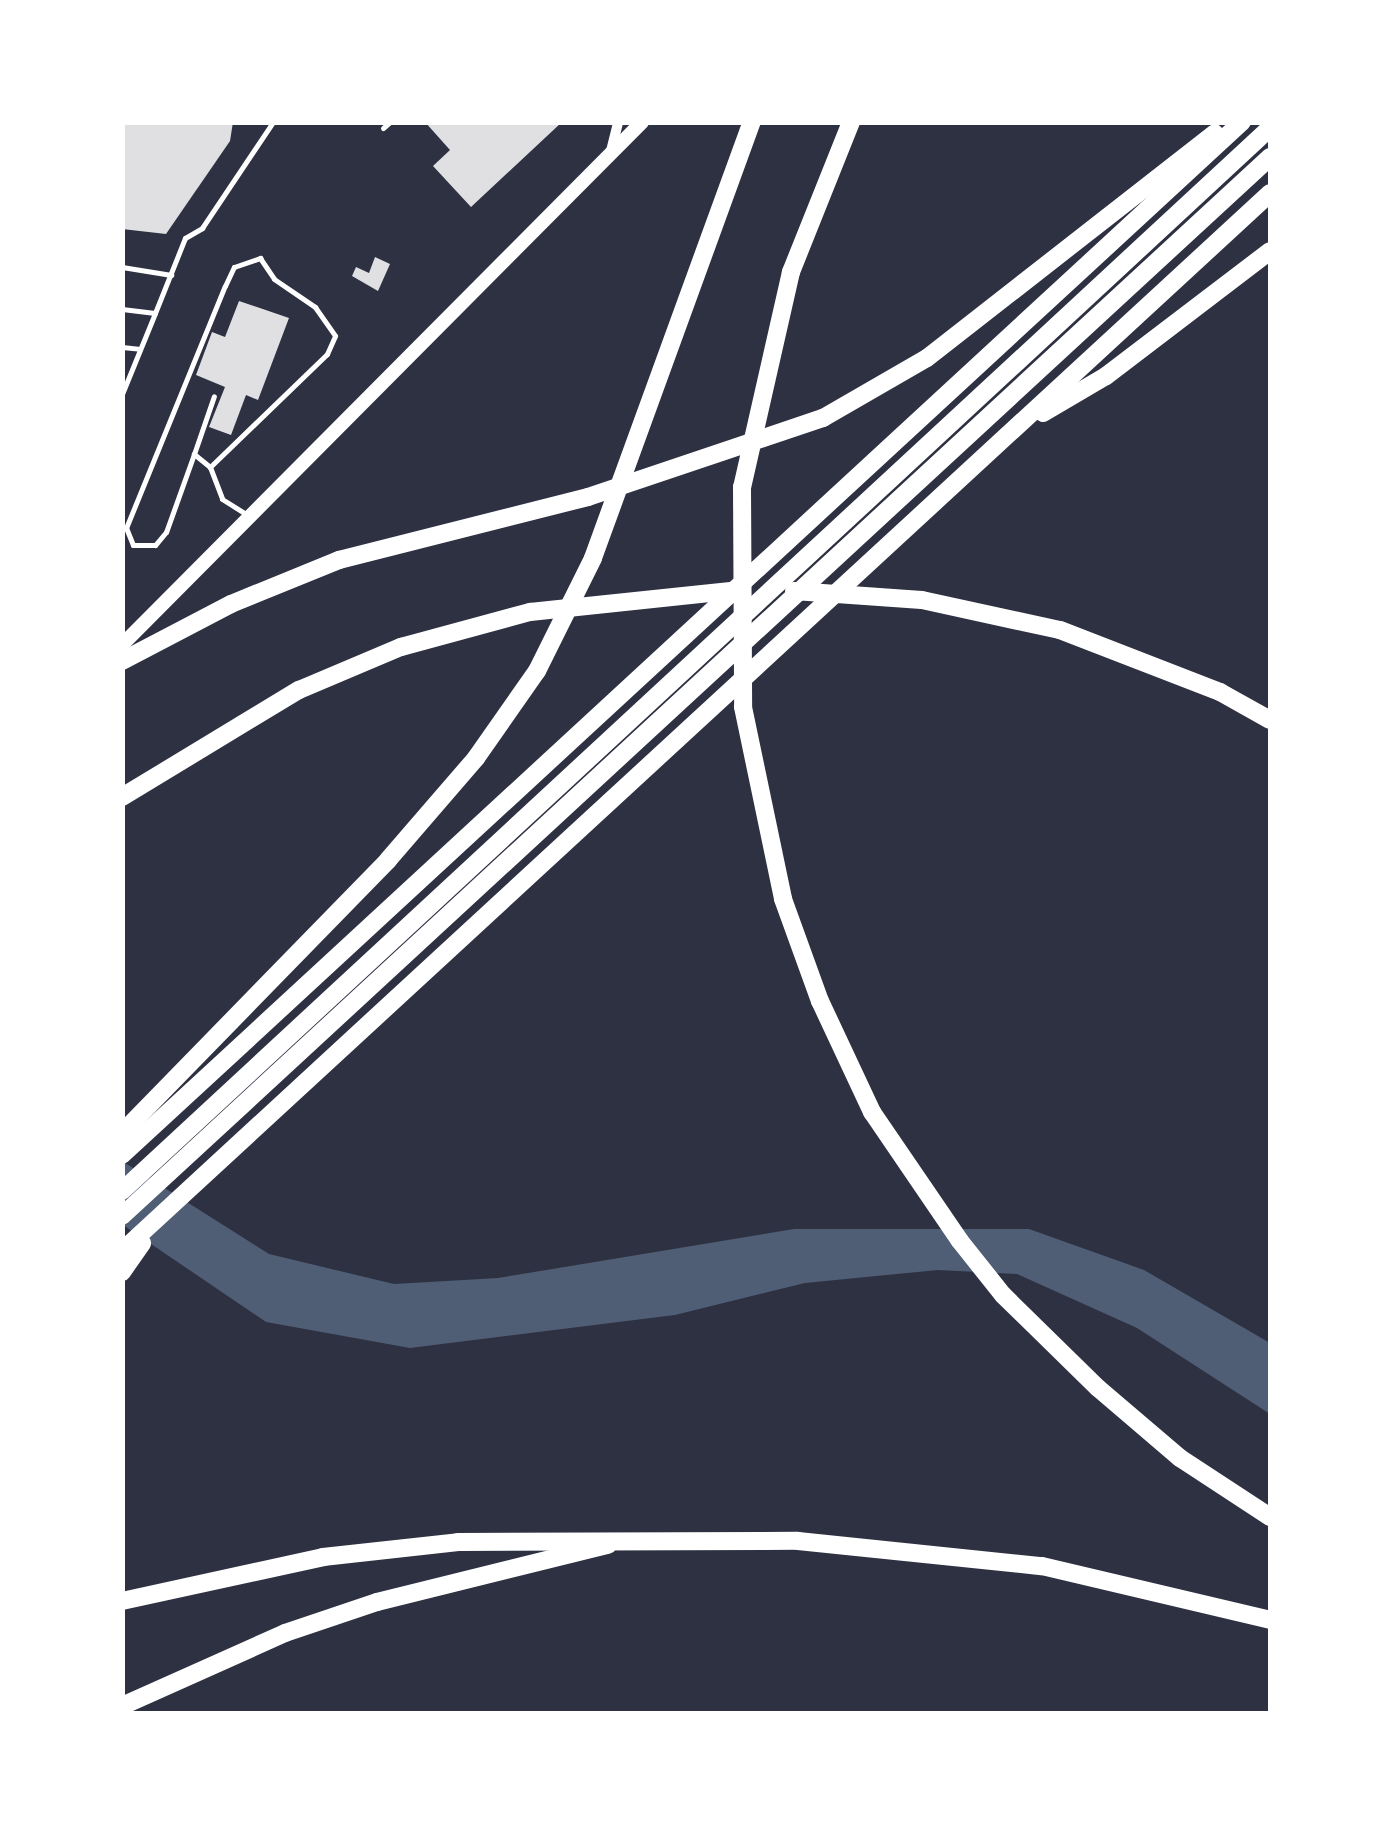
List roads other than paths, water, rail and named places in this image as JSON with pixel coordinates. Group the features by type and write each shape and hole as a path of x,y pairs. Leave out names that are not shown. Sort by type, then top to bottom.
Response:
{"highway":[{"path":"122,1155 476,758 537,672 593,558 752,122"},
{"path":"851,122 797,254 766,358 742,487 738,560 743,707 754,783 806,966 872,1112 1003,1295 1098,1388 1180,1458 1270,1516"},
{"path":"122,660 232,604 340,560 588,497 823,418 927,358 1229,122"},
{"path":"122,1133 176,1094 1242,122"},
{"path":"122,1216 214,1118 1270,128"},
{"path":"122,1191 214,1118 1270,157"},
{"path":"122,1251 1270,193"},
{"path":"1015,429 1106,376 1270,251"},
{"path":"122,797 299,690 401,648 530,612 697,589 862,594 960,606 1115,648 1270,720"},
{"path":"122,1272 160,1217"},
{"path":"122,1706 285,1633 377,1602 628,1539"},
{"path":"122,1601 323,1557 458,1542 798,1541 1042,1566 1270,1620"}],"main road":[{"path":"122,645 642,122"}],"street":[{"path":"610,156 618,122"}],"lane":[{"path":"123,391 185,238 202,228 274,122"},
{"path":"383,128 390,122"},
{"path":"210,467 327,354 335,336 316,308 274,278 260,258 234,267 225,286 126,528 133,544 154,545 166,532 214,396"},
{"path":"122,267 171,275"},
{"path":"122,309 156,313"},
{"path":"122,348 140,350"},
{"path":"194,454 210,467 222,499 248,515"}],"water":[{"path":"122,1161 269,1254 394,1284 498,1278 794,1229 1029,1229 1144,1270 1270,1343 1270,1414 1137,1328 1017,1274 938,1270 805,1283 675,1315 410,1348 266,1322 123,1225"}]}
